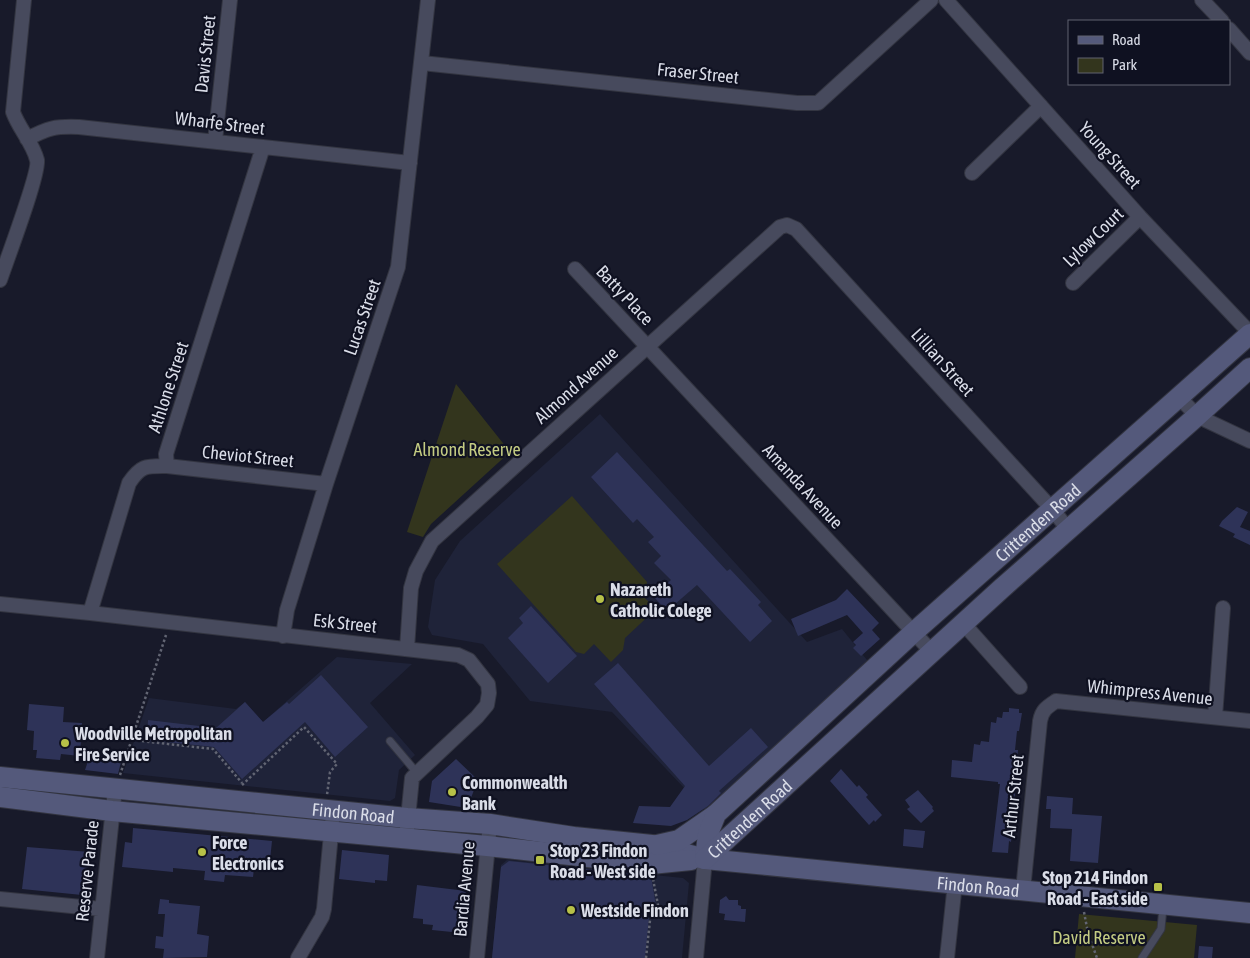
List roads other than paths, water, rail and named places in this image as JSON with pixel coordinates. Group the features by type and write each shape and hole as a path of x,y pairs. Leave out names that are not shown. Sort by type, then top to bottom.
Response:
{"main road":[{"name":"Crittenden Road","path":"705,859 708,834 716,814 914,632 1250,333"},
{"name":"Crittenden Road","path":"705,859 963,623 1250,368"},
{"name":"Findon Road","path":"0,777 112,811 406,838 651,864 705,859"},
{"name":"Findon Road","path":"0,797 60,794 117,784 330,805 407,818 490,824 574,837 654,845 705,859 1250,913"},
{"path":"654,845 679,840 716,814"},
{"path":"746,822 742,837 743,844 747,851 761,864"},
{"path":"557,854 574,837"}],"street":[{"path":"0,280 38,162 28,140 17,124 13,112 24,0"},
{"name":"Davis Street","path":"215,141 230,0"},
{"name":"Lucas Street","path":"283,636 287,610 326,484 398,267 428,0"},
{"name":"Fraser Street","path":"422,63 787,102 818,103 931,0"},
{"name":"Young Street","path":"946,0 1140,217 1250,333"},
{"path":"1202,0 1221,20"},
{"path":"1230,30 1250,53"},
{"path":"972,174 1041,106"},
{"name":"Wharfe Street","path":"28,140 56,126 64,126 410,163"},
{"name":"Athlone Street","path":"167,466 166,454 263,147"},
{"name":"Lylow Court","path":"1073,283 1140,217"},
{"name":"Almond Avenue","path":"407,649 412,588 416,572 432,541 780,227 787,225"},
{"name":"Lillian Street","path":"787,225 796,229 1052,509 1068,529"},
{"name":"Batty Place","path":"575,269 647,346"},
{"name":"Amanda Avenue","path":"647,346 932,652"},
{"path":"1179,397 1197,416 1212,425 1250,440"},
{"path":"90,613 129,483 136,472 146,466 167,466"},
{"name":"Cheviot Street","path":"167,466 326,484"},
{"name":"Esk Street","path":"0,604 458,655 469,660 488,684 487,705 477,717 417,772"},
{"path":"1215,718 1223,608"},
{"path":"963,623 1020,687"},
{"name":"Whimpress Avenue","path":"1047,707 1056,701 1250,721"},
{"name":"Arthur Street","path":"1023,890 1040,721 1042,713 1047,707"},
{"path":"406,838 412,778 417,772"},
{"name":"Reserve Parade","path":"97,958 112,811 117,784"},
{"path":"298,958 322,917 324,909 331,831 330,805"},
{"name":"Bardia Avenue","path":"477,958 490,824"},
{"path":"696,958 705,859"},
{"path":"947,958 955,884"},
{"path":"0,899 102,909"}],"lane":[{"path":"390,741 417,772"},
{"path":"1142,958 1161,930 1163,904"}],"place":[{"name":"Nazareth Catholic Colege","path":"600,599"},
{"name":"Woodville Metropolitan Fire Service","path":"65,743"},
{"name":"Commonwealth Bank","path":"452,792"},
{"name":"Force Electronics","path":"202,852"},
{"name":"Stop 23 Findon Road - West side","path":"540,860"},
{"name":"Stop 214 Findon Road - East side","path":"1158,887"},
{"name":"Westside Findon","path":"571,910"}],"park label":[{"name":"Almond Reserve","path":"467,449"},
{"name":"David Reserve","path":"1099,937"}]}
